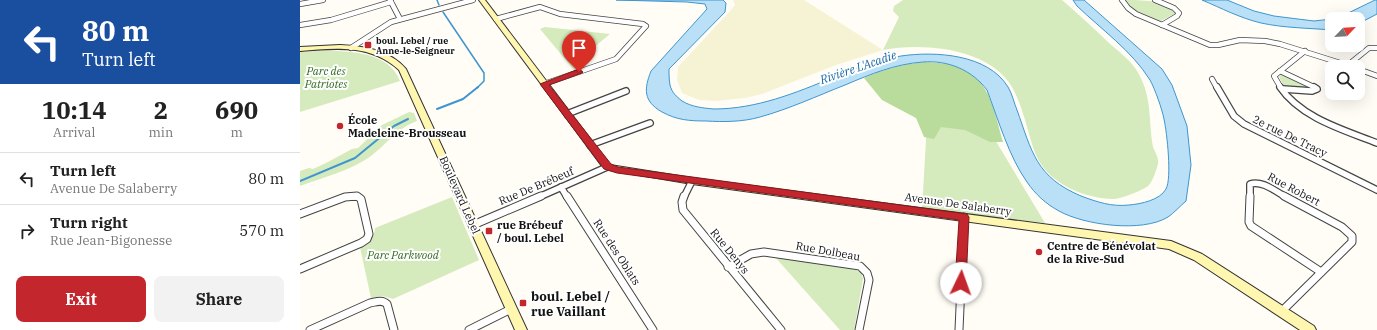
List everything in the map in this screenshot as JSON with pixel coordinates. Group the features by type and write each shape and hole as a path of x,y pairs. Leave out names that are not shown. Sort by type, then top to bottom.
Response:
{"street":[{"path":"300,4 324,0"},
{"path":"351,48 386,24 473,0"},
{"path":"482,0 607,167"},
{"path":"1122,0 1132,12 1208,44 1219,45 1234,40 1272,42 1333,60"},
{"path":"1156,0 1174,8 1179,13 1177,16 1162,25"},
{"path":"300,25 331,20 390,1 400,19"},
{"path":"496,19 540,7 560,14 646,26 646,28 617,58 544,84"},
{"name":"Boulevard Lebel","path":"300,50 351,48 370,51 385,56 402,69 521,330"},
{"path":"1357,60 1369,48 1377,48"},
{"path":"1305,51 1274,77 1283,89 1295,104 1304,111 1377,143"},
{"path":"1280,72 1311,85 1316,89 1312,91 1283,89"},
{"path":"1365,72 1377,76"},
{"name":"2e rue De Tracy","path":"1212,79 1234,116 1241,122 1256,131 1377,190"},
{"path":"567,114 626,91"},
{"path":"590,145 650,122"},
{"name":"Rue De Brébeuf","path":"473,225 607,167"},
{"name":"Avenue De Salaberry","path":"607,167 617,170 692,181 1171,244 1198,257 1310,330"},
{"name":"Rue Denys","path":"692,181 682,200 682,208 780,330"},
{"name":"Rue Robert","path":"1281,312 1322,272 1352,242 1351,234 1342,227 1263,184 1256,182 1250,184 1249,222 1251,226 1322,272"},
{"name":"Rue des Oblats","path":"561,187 653,330"},
{"path":"300,214 345,197 357,196 361,199 369,234 367,239 361,243 300,269"},
{"path":"959,330 964,217"},
{"name":"Rue Dolbeau","path":"728,267 751,254 764,252 860,266 867,273 869,280 859,330"},
{"path":"310,330 370,303 378,301 385,302 387,304 394,330"},
{"path":"469,330 511,309"}],"shaded area":[{"path":"733,0 804,0 883,50 836,65 762,94 745,98 716,101 699,100 682,93 677,80 678,67 731,10 735,5"}],"green space":[{"path":"903,0 1062,0 1127,58 1141,78 1145,87 1149,107 1153,147 1157,155 1158,162 1150,184 1130,195 1111,199 1087,195 1065,186 1055,179 1046,171 1039,161 1016,95 1002,74 988,64 972,56 954,51 917,47 883,50 899,17 893,11 894,6"},
{"path":"1125,0 1160,3 1167,5 1176,13 1159,22 1133,10"},
{"path":"545,27 610,34 593,48 573,56 583,68 575,71 540,29"},
{"name":"Parc des Patriotes","path":"300,52 351,52 375,57 386,63 394,71 400,81 300,112"},
{"path":"925,62 958,66 972,74 980,81 986,90 994,110 1003,142 990,142 965,130 941,127 934,139 924,137 916,118 882,100 864,78 894,67"},
{"path":"1281,75 1286,76 1311,89 1284,86 1279,77"},
{"path":"409,112 414,113 417,121 403,128 371,156 346,170 300,186 300,171 309,168 313,169 352,149 358,148 382,125"},
{"path":"927,123 988,128 1045,223 922,209"},
{"name":"Parc Parkwood","path":"452,197 479,260 393,299 383,296 371,298 360,247 372,237 375,228"},
{"path":"775,257 853,269 861,272 863,279 854,330 840,330"}],"water":[{"path":"616,0 723,0 726,3 725,12 669,69 672,90 682,101 690,105 714,109 760,103 805,89 865,65 901,56 929,54 960,57 974,61 988,68 999,76 1008,87 1032,151 1045,172 1054,180 1066,189 1105,204 1139,204 1150,201 1163,193 1166,189 1169,175 1166,134 1160,105 1154,88 1143,69 1116,41 1077,6 1073,0 1084,0 1162,69 1172,85 1187,126 1191,165 1186,201 1168,217 1157,222 1144,225 1129,226 1098,223 1070,216 1059,211 1037,195 1021,172 1004,138 987,90 967,72 941,63 923,62 893,67 771,114 753,119 719,122 689,120 673,117 662,112 651,103 648,99 646,89 647,83 651,71 707,9 705,4"},
{"path":"1202,0 1227,0 1254,11 1274,16 1314,21 1325,20 1325,30 1270,25 1238,16"},
{"path":"1377,0 1377,14 1365,20 1365,12 1350,12"}],"waterway":[{"path":"437,0 439,5"},
{"path":"443,12 484,73 484,81 478,87"},
{"path":"437,109 463,99 478,87"},
{"path":"300,181 355,158 394,126 408,119"}],"place":[{"name":"boul. Lebel / rue Anne-le-Seigneur","path":"368,45"},
{"name":"École Madeleine-Brousseau","path":"340,126"},
{"name":"rue Brébeuf / boul. Lebel","path":"489,231"},
{"name":"Centre de Bénévolat de la Rive-Sud","path":"1039,252"},
{"name":"boul. Lebel / rue Vaillant","path":"523,303"}],"route":[{"path":"579,72 544,84 607,167 617,170 692,181 964,217 961,283"}],"water label":[{"name":"Rivière L'Acadie","path":"858,67"}]}
